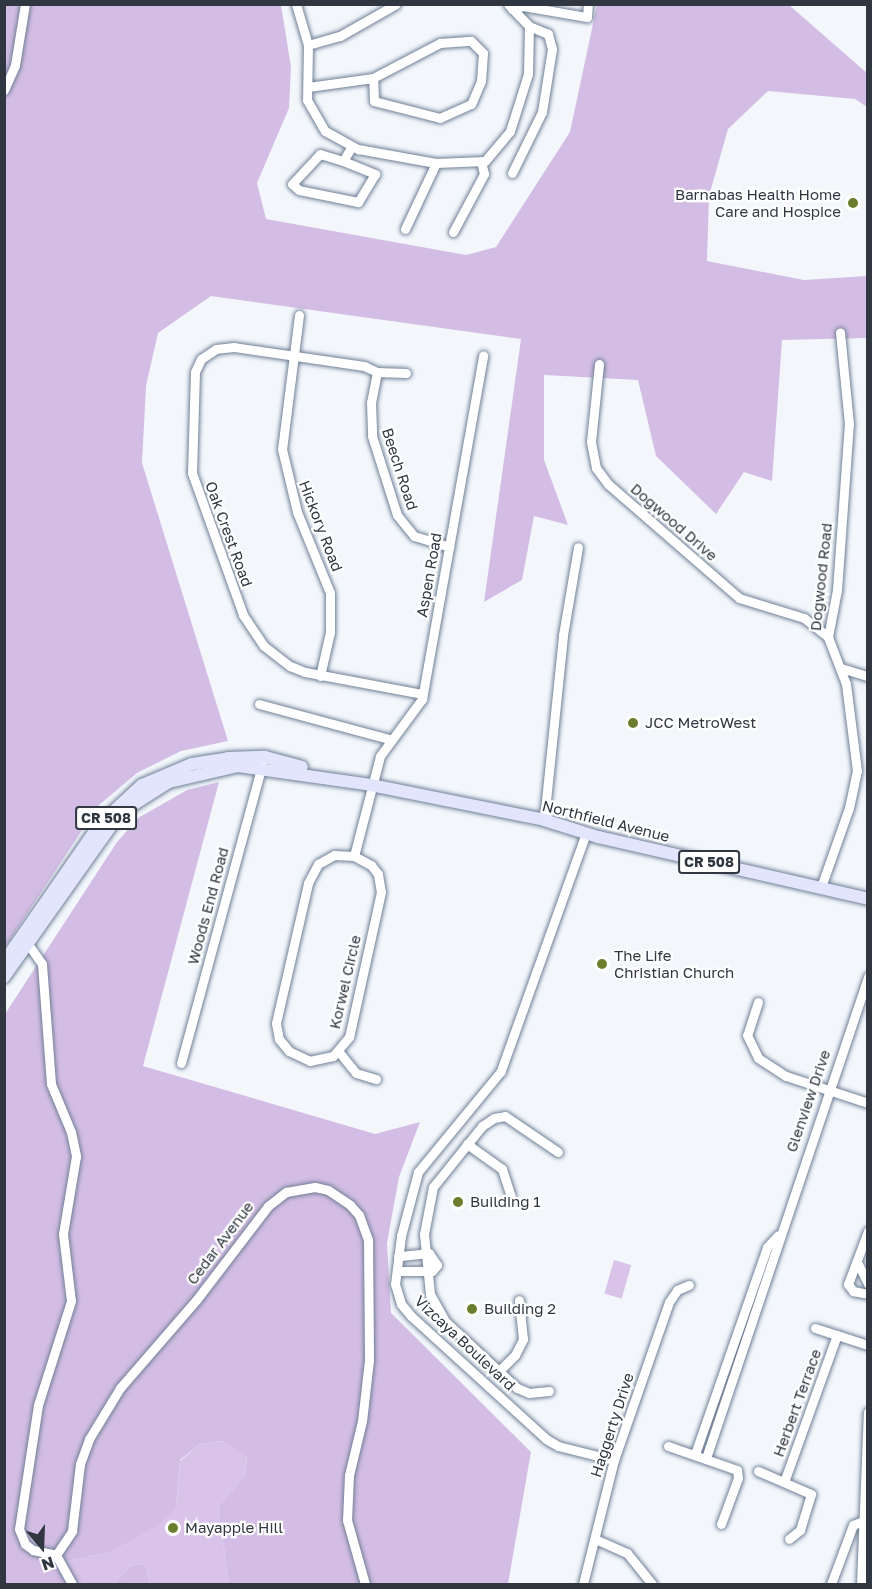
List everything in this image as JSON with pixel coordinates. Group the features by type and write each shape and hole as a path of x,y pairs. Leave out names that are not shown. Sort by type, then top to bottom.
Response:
{"main road":[{"name":"Northfield Avenue","path":"4,962 100,824 128,796 164,773 192,764 263,762 544,820 586,833 867,899"},
{"name":"Northfield Avenue","path":"4,977 111,826 145,795 191,774 263,762"}],"street":[{"path":"4,90 15,65 25,4"},
{"path":"296,4 308,45 308,100 325,131 352,146 436,163 481,161 510,131 528,74 529,26"},
{"path":"308,45 340,36 396,4"},
{"path":"510,7 523,6 586,17 588,4"},
{"path":"510,7 529,26 548,34 552,49 542,112 512,173"},
{"path":"308,87 373,78 440,43 471,41 483,53 481,81 471,104 440,118 374,101 373,78"},
{"path":"343,161 352,146"},
{"path":"320,154 343,161 375,174 358,202 292,184 320,154"},
{"path":"453,232 484,174 481,161"},
{"path":"405,229 436,163"},
{"name":"Hickory Road","path":"298,315 282,449 297,512 330,593 330,632 320,676"},
{"name":"Dogwood Road","path":"821,888 849,807 857,771 853,724 841,668 828,637 837,590 849,424 840,332"},
{"name":"Oak Crest Road","path":"406,373 377,372 363,366 226,347 201,359 195,372 192,473 252,631 290,666 320,676 423,694"},
{"name":"Aspen Road","path":"371,785 389,739 412,716 423,694 483,355"},
{"name":"Dogwood Drive","path":"599,364 591,442 596,468 608,484 739,598 804,618 828,637"},
{"name":"Beech Road","path":"377,372 371,402 372,436 398,515 414,536 449,547"},
{"path":"544,820 546,774 578,547"},
{"path":"841,668 867,676"},
{"path":"259,704 389,739"},
{"name":"Woods End Road","path":"181,1063 263,762"},
{"path":"354,856 371,785"},
{"name":"Vizcaya Boulevard","path":"586,833 501,1071 418,1172 398,1256 397,1295 411,1316 545,1438 558,1446 614,1460"},
{"name":"Korwel Circle","path":"354,856 371,865 378,874 381,892 349,1037 339,1052 318,1061 295,1056 279,1039 276,1023 312,873 325,858 354,856"},
{"path":"28,944 42,964 51,1084 71,1132 76,1156 63,1234 71,1301 38,1405 19,1520 25,1544 42,1555 58,1558 72,1584"},
{"name":"Glenview Drive","path":"706,1458 779,1248 778,1235 867,977"},
{"path":"758,1002 747,1035 758,1058 786,1076 867,1103"},
{"path":"339,1052 356,1073 375,1079"},
{"path":"549,1391 529,1392 517,1388 445,1321 430,1293 423,1254 434,1186 482,1126 506,1116 558,1152"},
{"path":"467,1144 502,1168 511,1196"},
{"name":"Cedar Avenue","path":"58,1558 72,1531 80,1464 89,1439 114,1398 268,1206 286,1192 315,1187 328,1190 350,1205 359,1215 368,1240 369,1360 362,1421 349,1475 347,1520 365,1584"},
{"path":"867,1231 848,1287 867,1294"},
{"name":"Glenview Drive","path":"695,1454 767,1247 778,1235"},
{"path":"398,1256 423,1254"},
{"path":"856,1262 867,1284"},
{"path":"397,1271 425,1271"},
{"name":"Haggerty Drive","path":"583,1584 614,1460 669,1302 677,1290 689,1285"},
{"path":"499,1371 515,1355 523,1339 519,1300"},
{"name":"Herbert Terrace","path":"815,1329 867,1345"},
{"name":"Herbert Terrace","path":"784,1482 837,1335"},
{"path":"861,1584 867,1412"},
{"path":"668,1446 706,1458 738,1472 722,1524"},
{"name":"Herbert Terrace","path":"758,1471 812,1497 800,1530 789,1539"},
{"path":"831,1584 853,1525 863,1521"},
{"path":"595,1539 627,1553 652,1584"}],"shaded area":[{"path":"5,5 281,5 291,67 289,108 257,183 266,219 466,255 496,247 570,132 597,5 789,5 867,73 867,107 855,99 768,91 728,129 709,196 707,261 804,280 867,276 867,338 782,340 772,481 744,472 716,514 656,456 638,380 544,375 544,460 568,525 534,516 522,580 484,602 521,339 211,296 158,333 146,386 142,463 228,741 181,751 137,773 98,806 5,947"},
{"path":"219,782 143,1066 375,1134 420,1122 399,1177 387,1243 391,1313 531,1452 508,1584 229,1584 218,1506 245,1476 247,1456 223,1441 200,1444 180,1460 176,1507 161,1523 108,1553 60,1562 63,1584 5,1584 5,1014 117,842 138,818 187,790"},
{"path":"614,1260 631,1265 622,1299 604,1294"},
{"path":"223,1441 247,1455 245,1476 218,1506 229,1584 150,1584 145,1563 130,1566 114,1584 63,1584 60,1562 108,1553 176,1507 180,1461 200,1444"},
{"path":"145,1563 150,1584 114,1584 130,1566"}],"place":[{"name":"Barnabas Health Home Care and Hospice","path":"853,203"},
{"name":"JCC MetroWest","path":"633,723"},
{"name":"The Life Christian Church","path":"602,964"},
{"name":"Building 1","path":"458,1202"},
{"name":"Building 2","path":"472,1309"},
{"name":"Mayapple Hill","path":"173,1528"}]}
